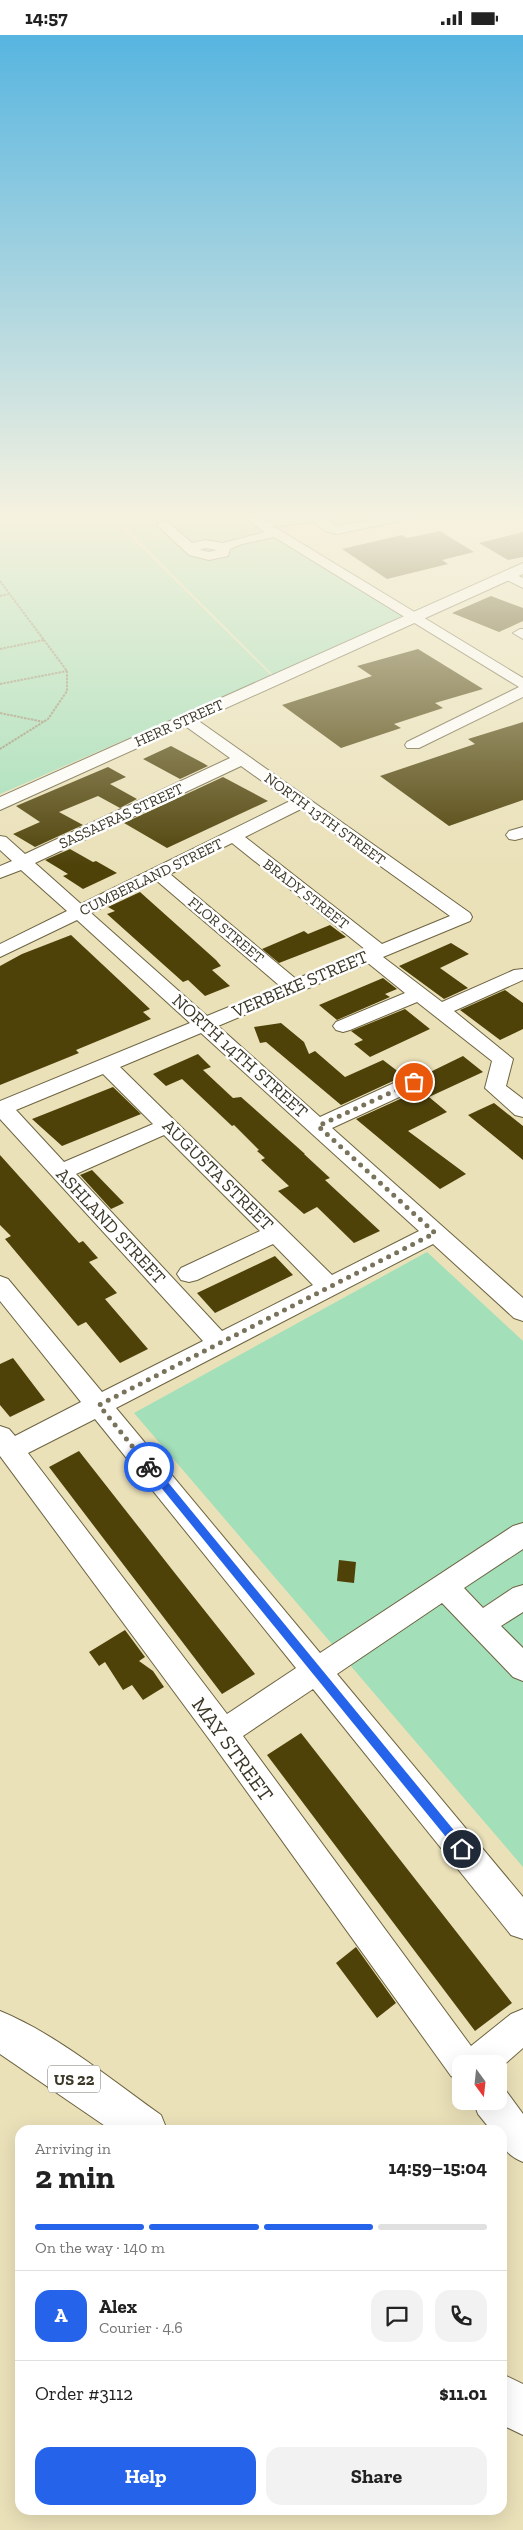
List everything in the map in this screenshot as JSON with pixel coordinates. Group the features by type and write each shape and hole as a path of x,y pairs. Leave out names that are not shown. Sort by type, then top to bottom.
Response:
{"main road":[{"name":"HERR STREET","path":"0,804 378,633"},
{"name":"US 22","path":"0,2031 47,2060 139,2125"},
{"path":"507,2401 523,2412"}],"street":[{"path":"441,633 523,684"},
{"path":"413,745 523,691"},
{"name":"NORTH 13TH STREET","path":"187,720 463,917"},
{"name":"SASSAFRAS STREET","path":"0,873 242,759"},
{"name":"CUMBERLAND STREET","path":"0,951 302,802"},
{"name":"BRADY STREET","path":"233,836 440,1010 513,1059"},
{"name":"NORTH 14TH STREET","path":"0,841 523,1312"},
{"name":"FLOR STREET","path":"157,872 294,987"},
{"name":"VERBEKE STREET","path":"1,1108 463,917"},
{"path":"440,1010 521,974"},
{"path":"343,1026 419,993"},
{"path":"513,1059 494,1087 523,1110"},
{"name":"AUGUSTA STREET","path":"106,1065 329,1286"},
{"path":"318,1126 414,1082"},
{"name":"ASHLAND STREET","path":"1,1108 220,1344"},
{"path":"61,1172 167,1126"},
{"path":"189,1274 276,1233"},
{"path":"6,1443 99,1405 435,1233"},
{"path":"0,1285 523,1923"},
{"name":"MAY STREET","path":"6,1443 223,1733 456,2055"},
{"path":"223,1733 523,1534"},
{"path":"444,1587 523,1668"},
{"path":"480,1625 523,1597"},
{"path":"487,2055 523,2026"},
{"path":"498,2110 523,2144"}],"path":[{"path":"0,749 45,722 67,691 67,671 39,633"},
{"path":"0,649 44,641"},
{"path":"0,684 67,671"},
{"path":"0,713 45,722"}],"green space":[{"path":"0,633 229,633 272,676 0,794"},
{"path":"231,633 365,633 274,676"},
{"path":"427,1252 523,1341 523,1867 134,1413"}],"building":[{"path":"418,649 483,689 435,703 443,708 394,724 401,728 341,748 282,705 372,676 357,666"},
{"path":"523,722 523,800 449,826 380,776 475,744 468,739"},
{"path":"171,746 208,766 180,779 143,759"},
{"path":"108,767 126,777 110,784 137,799 120,808 98,796 59,812 83,825 35,847 13,834 40,822 16,806"},
{"path":"223,777 268,801 167,848 124,823"},
{"path":"70,849 117,873 83,889 63,876 68,874 45,860"},
{"path":"140,892 216,960 221,966 212,970 230,986 205,996 188,980 183,982 107,914 115,911 108,907"},
{"path":"330,925 346,937 279,963 262,949 304,931 308,934"},
{"path":"71,935 150,1009 143,1012 151,1019 76,1050 79,1053 0,1085 0,966 22,954"},
{"path":"451,943 469,954 440,968 468,988 444,999 399,966"},
{"path":"383,978 397,989 385,994 390,997 337,1020 319,1005"},
{"path":"505,990 523,1003 523,1029 500,1040 460,1010"},
{"path":"405,1009 430,1029 370,1057 354,1044 363,1040 351,1031"},
{"path":"281,1023 304,1042 309,1054 315,1051 345,1077 383,1060 404,1076 341,1105 266,1042 260,1043 254,1027"},
{"path":"198,1054 211,1067 203,1070 233,1098 241,1097 305,1154 330,1178 325,1180 380,1231 354,1243 317,1207 304,1214 278,1191 289,1186 261,1160 265,1158 257,1151 259,1150 234,1125 232,1126 182,1079 166,1086 153,1074"},
{"path":"463,1056 483,1072 429,1097 447,1112 408,1131 466,1174 440,1189 356,1119 422,1089 426,1083 422,1076"},
{"path":"113,1087 141,1114 62,1146 32,1119"},
{"path":"494,1103 523,1126 523,1160 468,1115"},
{"path":"0,1155 79,1243 83,1241 98,1258 89,1262 117,1293 105,1299 148,1349 120,1363 86,1322 78,1326 5,1239 11,1236 0,1225"},
{"path":"92,1170 124,1203 111,1209 80,1175"},
{"path":"275,1256 293,1275 215,1313 197,1293"},
{"path":"13,1358 45,1400 10,1417 0,1405 0,1364"},
{"path":"79,1451 255,1674 222,1694 49,1467"},
{"path":"339,1560 356,1562 354,1583 337,1581"},
{"path":"125,1630 145,1657 139,1661 153,1671 164,1687 143,1700 132,1685 123,1690 105,1662 99,1666 89,1652"},
{"path":"301,1733 512,2003 475,2031 267,1755"},
{"path":"356,1947 396,2003 377,2018 336,1963"}],"way so far":[{"path":"149,1467 99,1405 435,1233 318,1126 414,1082"}],"route":[{"path":"149,1467 462,1849"}]}
